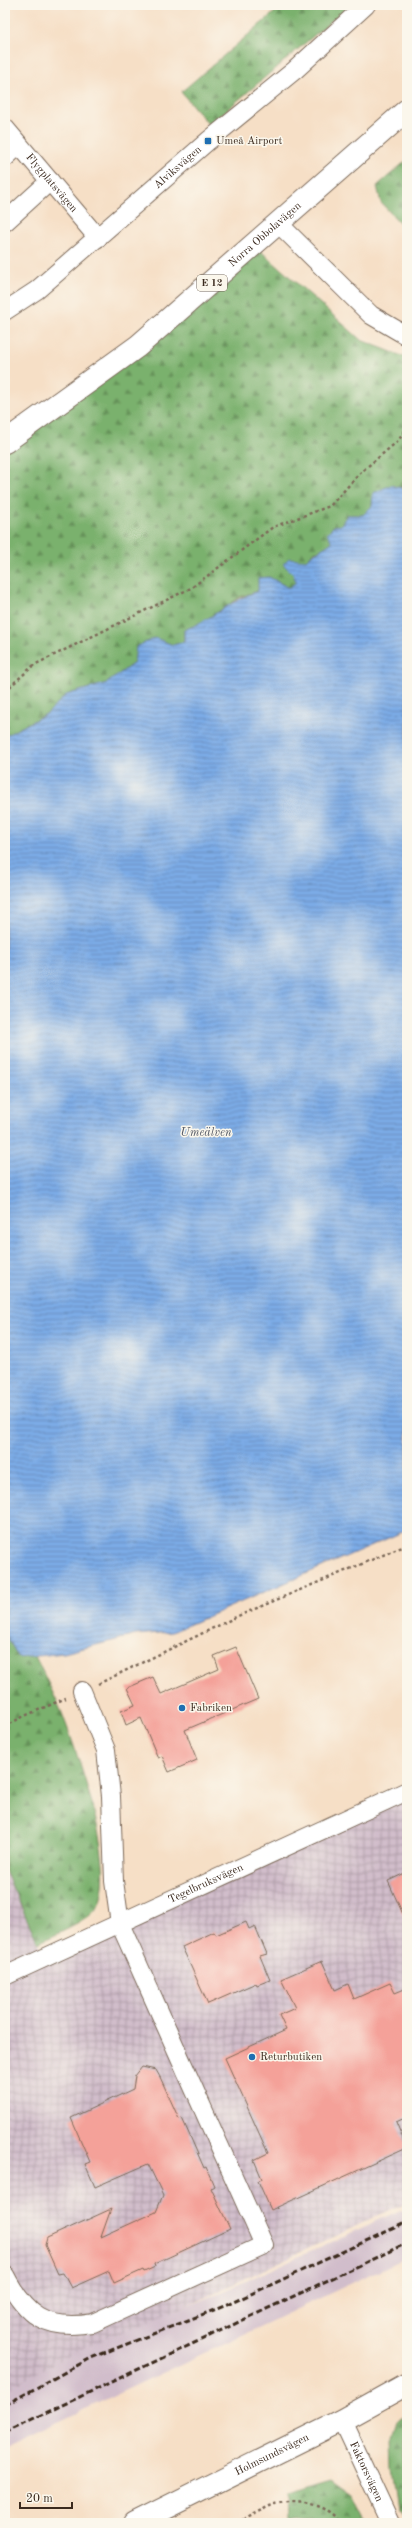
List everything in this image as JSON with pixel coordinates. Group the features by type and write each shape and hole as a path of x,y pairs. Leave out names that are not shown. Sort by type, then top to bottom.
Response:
{"main road":[{"name":"Norra Obbolavägen","path":"5,442 138,346 279,224 407,110"},
{"name":"Holmsundsvägen","path":"135,2523 342,2420 407,2384"}],"street":[{"name":"Alviksvägen","path":"5,311 37,290 208,141 295,70 366,5"},
{"name":"Flygplatsvägen","path":"5,128 98,238"},
{"path":"5,158 19,145"},
{"path":"5,222 50,181"},
{"path":"279,224 371,315 407,336"},
{"path":"5,2275 23,2304 40,2320 73,2327 93,2323 264,2244 120,1924 114,1881 111,1796 106,1750 82,1691"},
{"name":"Tegelbruksvägen","path":"5,1976 407,1791"},
{"name":"Faktorsvägen","path":"342,2420 390,2523"}],"path":[{"path":"5,691 34,665 191,588 273,527 330,506 361,472 398,441 407,428"},
{"path":"5,1728 20,1718 82,1691 238,1616 407,1545"},
{"path":"237,2523 271,2505 286,2502 304,2503 323,2508 340,2523"}],"shaded area":[{"path":"407,1792 407,2202 5,2392 5,1871 47,1961"},
{"path":"407,2207 407,2257 5,2447 5,2390 85,2347 222,2292"}],"green space":[{"path":"283,5 350,5 209,125 181,92"},
{"path":"407,160 407,230 381,203 377,186"},
{"path":"255,246 361,340 407,358 407,490 401,487 373,493 372,506 363,515 348,515 332,542 323,549 314,552 306,560 283,564 293,574 296,582 289,588 269,577 258,591 240,597 201,624 184,630 184,642 173,645 155,638 134,663 107,683 66,695 48,713 5,736 5,442"},
{"path":"5,1633 19,1658 35,1656 62,1713 77,1755 94,1812 100,1842 103,1869 102,1892 96,1909 77,1924 38,1943 5,1871"},
{"path":"407,2415 407,2522 399,2509 393,2467 392,2437 397,2421"},
{"path":"329,2479 350,2494 365,2523 286,2523 285,2492"}],"water":[{"name":"Umeälven","path":"391,485 407,490 407,1530 172,1632 136,1635 64,1653 19,1658 5,1633 5,736 48,713 66,695 107,683 134,663 136,647 155,638 173,645 184,642 184,630 203,621 239,599 258,591 258,578 269,577 289,588 296,582 293,574 283,564 289,558 306,560 332,542 327,533 334,526 341,525 347,515 363,515 372,506 373,493"}],"building":[{"name":"Fabriken","path":"236,1647 258,1699 185,1730 197,1760 169,1772 162,1756 158,1758 141,1718 126,1725 121,1711 135,1705 127,1688 153,1677 161,1694 219,1669 214,1656"},
{"path":"407,1872 407,1923 388,1881"},
{"path":"246,1922 249,1929 255,1926 267,1954 260,1956 270,1980 257,1985 256,1983 208,2004 182,1947 214,1932 216,1935"},
{"path":"322,1961 335,1990 348,1984 354,1999 390,1983 395,1993 407,1988 407,2117 396,2122 407,2148 271,2210 258,2181 262,2179 254,2160 268,2153 225,2058 286,2030 279,2015 295,2008 281,1979"},
{"path":"142,2067 156,2070 160,2077 179,2119 182,2118 204,2168 206,2167 214,2186 211,2188 230,2229 154,2264 155,2267 144,2272 143,2270 114,2283 109,2271 71,2288 63,2273 58,2274 45,2245 47,2238 111,2209 101,2237 156,2212 163,2195 148,2164 95,2187 85,2164 90,2162 71,2118 133,2089 135,2076"}],"railway":[{"path":"5,2405 91,2358 227,2305 407,2222"},
{"path":"5,2432 407,2243"}],"place":[{"name":"Umeå Airport","path":"208,141"},
{"name":"Fabriken","path":"182,1708"},
{"name":"Returbutiken","path":"252,2057"}]}
